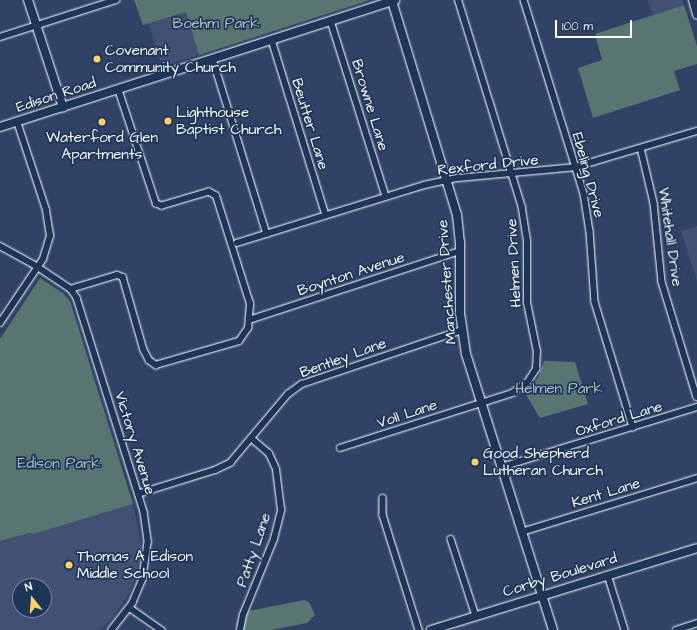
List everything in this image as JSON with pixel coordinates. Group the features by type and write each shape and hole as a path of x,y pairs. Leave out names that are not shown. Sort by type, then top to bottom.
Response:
{"street":[{"path":"28,0 63,107"},
{"path":"0,37 100,2 116,0"},
{"name":"Edison Road","path":"0,128 393,0"},
{"name":"Manchester Drive","path":"393,0 448,180 457,215 460,251 462,330 481,402 553,630"},
{"name":"Helmen Drive","path":"458,0 512,174 526,230 527,303 538,364 534,374 523,387 481,402"},
{"name":"Ebeling Drive","path":"524,0 576,167 586,207 595,302 633,427"},
{"path":"693,1 697,14"},
{"name":"Browne Lane","path":"331,21 386,196"},
{"name":"Beutter Lane","path":"272,40 326,215"},
{"path":"213,59 267,234"},
{"path":"0,246 38,267 70,289 122,275 149,360 162,365 234,343 245,336 249,320 250,304 216,196 209,192 162,206 156,204 118,89"},
{"path":"0,323 38,267 46,252 50,226 17,122"},
{"name":"Rexford Drive","path":"237,243 386,196 448,180 576,167 697,131"},
{"name":"Whitehall Drive","path":"641,148 654,204 662,282 697,397"},
{"name":"Boynton Avenue","path":"249,320 460,251"},
{"name":"Victory Avenue","path":"70,289 77,298 148,530 148,553 143,579 130,608 112,630"},
{"name":"Bentley Lane","path":"138,494 220,468 235,459 287,395 302,384 462,330"},
{"name":"Voll Lane","path":"340,448 481,402"},
{"name":"Oxford Lane","path":"502,467 697,407"},
{"name":"Patty Lane","path":"240,630 243,615 274,539 280,510 276,469 269,454 252,439"},
{"name":"Kent Lane","path":"522,532 697,478"},
{"path":"383,498 383,515 419,630"},
{"path":"452,539 476,616"},
{"name":"Corby Boulevard","path":"431,630 697,548"},
{"path":"608,575 625,630"},
{"path":"130,608 162,630"},
{"path":"676,630 697,623"}],"shaded area":[{"path":"648,0 682,0 684,5 653,15"},
{"path":"186,12 199,55 162,66 149,23"},
{"path":"697,226 697,282 681,231"},
{"name":"Thomas A Edison Middle School","path":"133,504 141,545 137,573 130,592 111,620 100,630 0,630 0,541 29,533 35,534"}],"green space":[{"name":"Boehm Park","path":"134,0 370,0 199,55 186,12 143,25"},
{"path":"684,5 697,46 697,64 674,71 680,90 593,118 578,68 602,60 595,34"},
{"name":"Edison Park","path":"40,278 64,294 70,301 133,504 34,534 29,533 0,541 0,339"},
{"name":"Helmen Park","path":"544,361 575,362 588,404 540,418 525,393 538,378"},
{"path":"304,600 309,602 315,615 307,623 271,630 243,630 244,619 249,611"}],"place":[{"name":"Covenant Community Church","path":"97,59"},
{"name":"Lighthouse Baptist Church","path":"168,121"},
{"name":"Waterford Glen Apartments","path":"102,122"},
{"name":"Good Shepherd Lutheran Church","path":"475,462"},
{"name":"Thomas A Edison Middle School","path":"69,565"}]}
